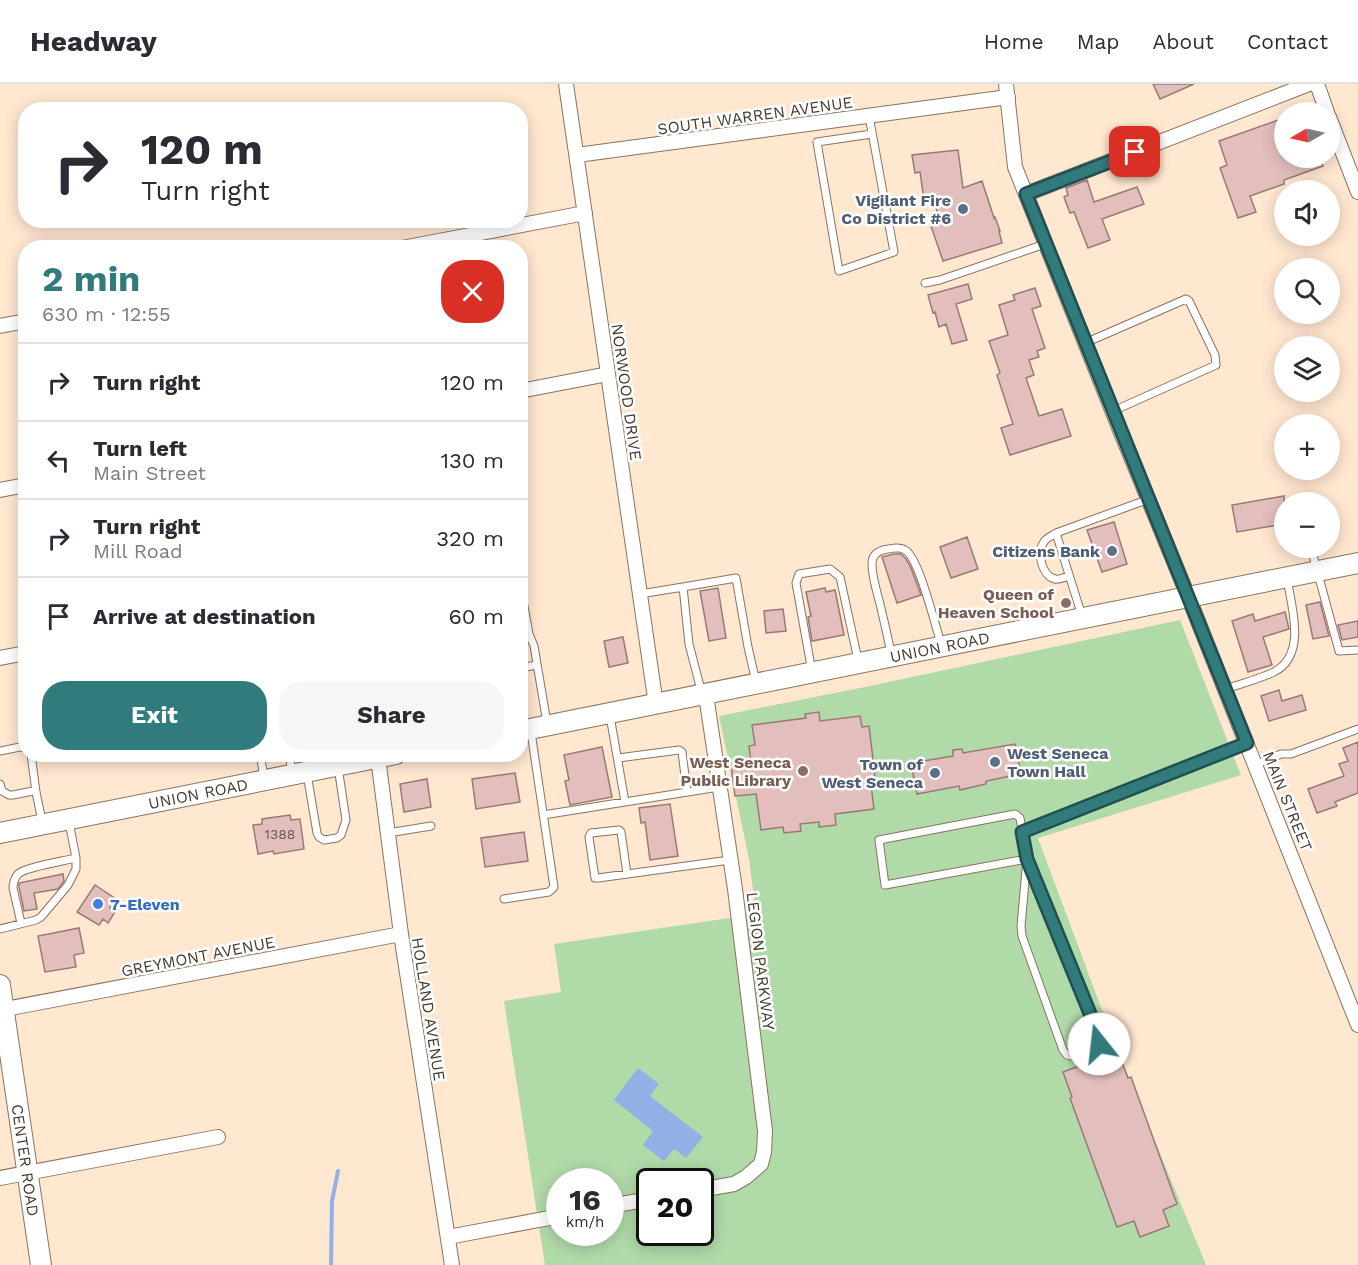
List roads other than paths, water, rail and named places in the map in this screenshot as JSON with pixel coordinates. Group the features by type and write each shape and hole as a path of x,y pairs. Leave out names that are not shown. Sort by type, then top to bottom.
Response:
{"main road":[{"name":"UNION ROAD","path":"533,728 704,696 1082,617 1358,563"},
{"name":"UNION ROAD","path":"0,832 358,762"},
{"name":"CENTER ROAD","path":"0,985 41,1265"}],"street":[{"name":"NORWOOD DRIVE","path":"566,84 656,705"},
{"path":"1026,194 1309,84"},
{"path":"1317,84 1323,102"},
{"name":"SOUTH WARREN AVENUE","path":"577,155 869,116 1007,91"},
{"name":"MAIN STREET","path":"1007,91 1015,167 1226,689 1358,1024"},
{"path":"1340,145 1358,192"},
{"path":"528,224 585,213"},
{"path":"444,240 507,228"},
{"path":"0,326 18,323"},
{"path":"528,389 608,374"},
{"path":"0,490 18,487"},
{"path":"0,658 18,655"},
{"name":"LEGION PARKWAY","path":"704,696 735,889 765,1131 765,1152 761,1164 734,1184 714,1188"},
{"name":"HOLLAND AVENUE","path":"387,762 388,833 401,934 448,1237 447,1264"},
{"name":"GREYMONT AVENUE","path":"2,1009 401,934"},
{"path":"0,1178 218,1137"},
{"path":"448,1237 546,1219"}],"lane":[{"path":"869,116 894,252 839,271 817,142 872,134"},
{"path":"925,283 1046,244"},
{"path":"1085,343 1187,299 1215,356 1216,365 1113,411"},
{"path":"1069,576 1054,579 1045,570 1040,553 1044,541 1056,533 1149,499"},
{"path":"1056,533 1082,617"},
{"path":"892,656 872,563 877,552 884,550 904,549 913,557 941,646"},
{"path":"1314,558 1340,651 1358,650"},
{"path":"812,672 796,583 799,574 830,569 840,578 859,663"},
{"path":"1226,689 1276,671 1292,655 1295,639 1286,577"},
{"path":"640,594 736,578 757,684"},
{"path":"683,587 689,644 704,696"},
{"path":"504,899 549,892 554,887 533,728 537,665 528,628"},
{"path":"528,667 537,665"},
{"path":"610,713 625,802"},
{"path":"1256,765 1281,754 1291,754 1358,729"},
{"path":"1022,832 1247,743"},
{"path":"0,751 18,747"},
{"path":"618,758 679,750 687,792"},
{"path":"32,762 42,824"},
{"path":"262,762 265,780"},
{"path":"293,762 299,773 317,833 324,840 341,835 346,820 338,766"},
{"path":"0,784 2,791 9,795 36,792"},
{"path":"543,815 719,786"},
{"path":"1027,859 885,885 879,840 1016,814 1020,818 1027,859 1100,1038 1099,1044 1071,1056 1063,1050 1022,936 1027,859"},
{"path":"0,928 36,920 47,912 68,885 76,870 69,819"},
{"path":"388,833 431,826"},
{"path":"627,874 621,832 616,829 591,833 589,837 595,878 627,874 730,860"},
{"path":"21,923 13,888 15,877 23,871 76,858"}],"water":[{"path":"638,1068 659,1084 650,1096 703,1137 686,1158 674,1149 664,1161 643,1145 653,1131 614,1100"}],"waterway":[{"path":"331,1265 332,1201 338,1171"}],"place":[{"name":"Vigilant Fire Co District #6","path":"963,209"},
{"name":"Citizens Bank","path":"1112,551"},
{"name":"Queen of Heaven School","path":"1066,603"},
{"name":"West Seneca Town Hall","path":"995,762"},
{"name":"West Seneca Public Library","path":"803,771"},
{"name":"Town of West Seneca","path":"935,773"},
{"name":"7-Eleven","path":"98,904"}]}
